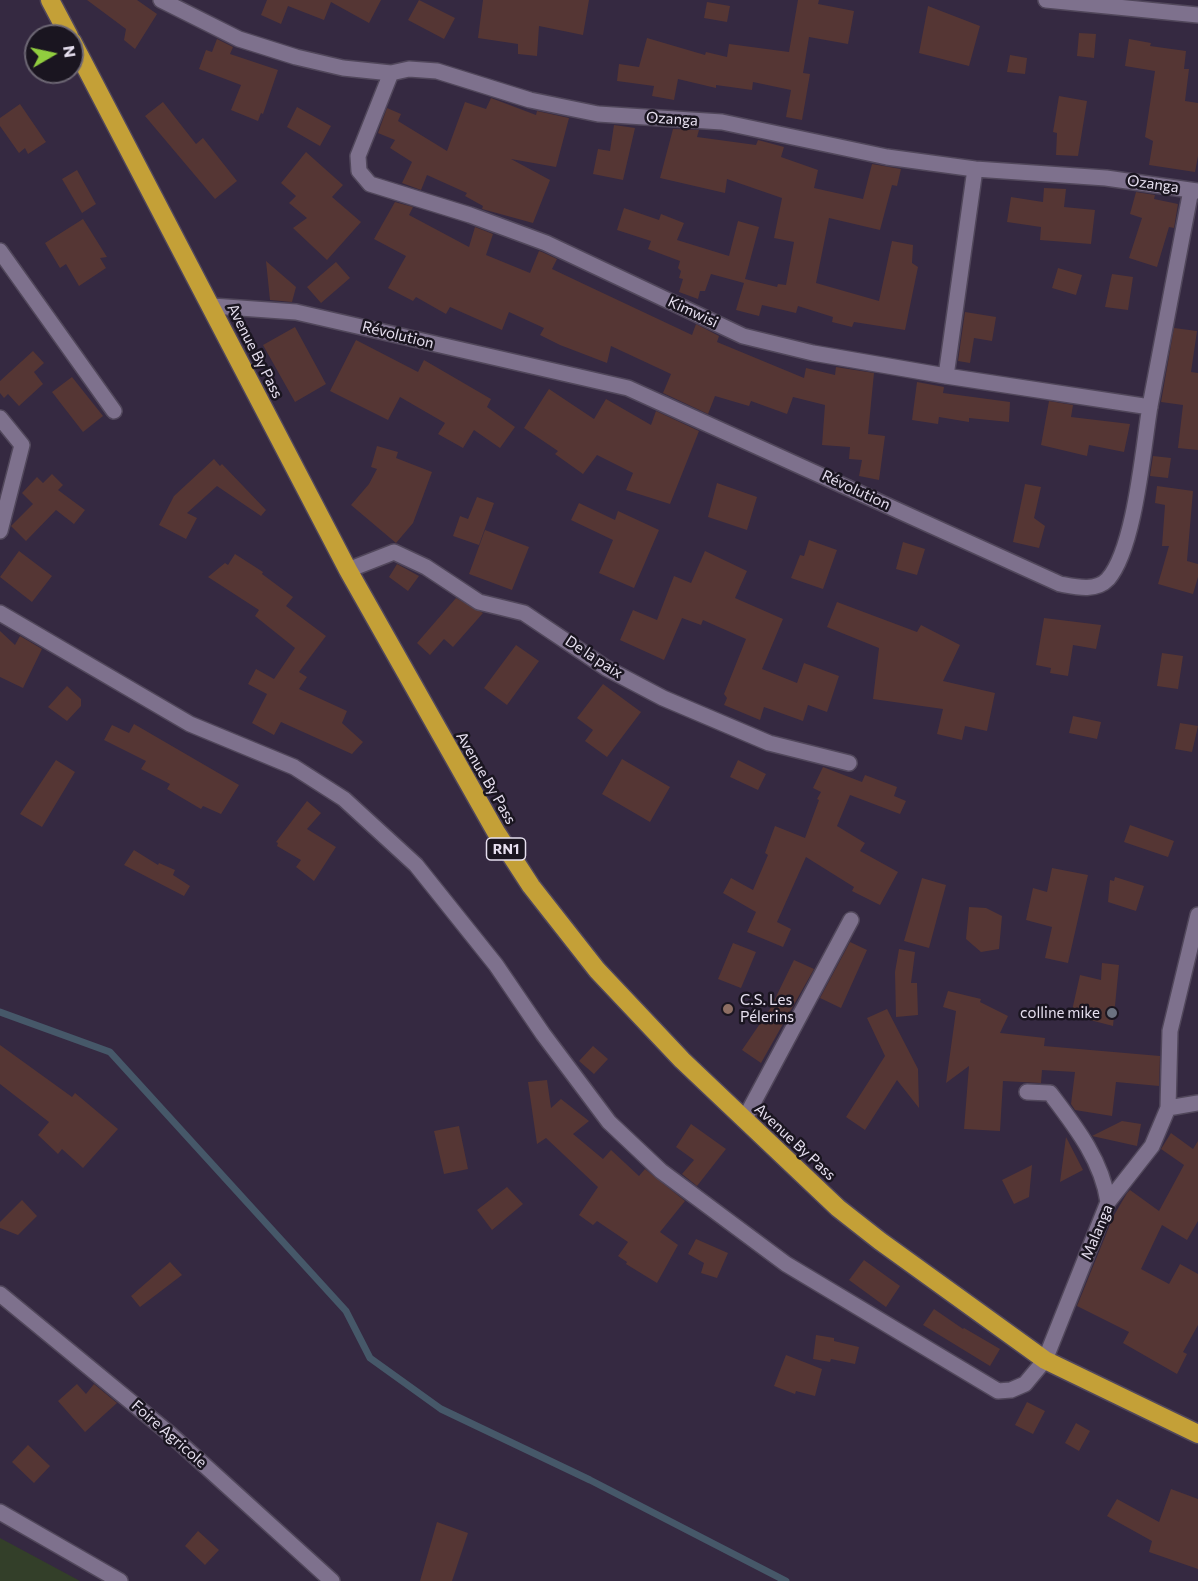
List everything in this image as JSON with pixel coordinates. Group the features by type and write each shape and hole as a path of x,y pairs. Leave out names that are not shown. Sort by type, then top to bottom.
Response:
{"highway":[{"path":"50,0 63,24"},
{"name":"Avenue By Pass","path":"84,64 348,570 496,832 531,886 597,970 682,1060 838,1208 1045,1360 1198,1434"}],"street":[{"name":"Ozanga","path":"161,0 239,39 320,62 391,73 409,69 437,71 530,100 598,114 722,122 887,157 975,169 1106,177 1194,190"},
{"path":"1046,0 1198,15"},
{"name":"Kimwisi","path":"391,73 358,156 359,171 370,184 470,215 546,243 743,336 813,353 1150,407"},
{"path":"946,376 975,169"},
{"name":"Révolution","path":"212,306 296,312 628,388 1060,584 1090,587 1101,584 1109,578 1126,541 1138,488 1150,407 1194,190"},
{"path":"0,251 114,411"},
{"path":"0,418 22,445 0,531"},
{"name":"De la paix","path":"348,570 394,552 426,567 479,602 524,613 606,668 663,698 769,743 849,764"},
{"name":"Malanga","path":"0,613 190,724 294,767 362,813 416,866 496,965 543,1034 609,1122 661,1171 786,1264 998,1390 1011,1390 1025,1384 1045,1360 1108,1202 1152,1146 1168,1108"},
{"path":"1198,915 1170,1031 1168,1108 1198,1103"},
{"path":"744,1120 850,920"},
{"path":"1027,1092 1050,1093 1063,1110 1082,1136 1106,1183 1108,1202"},
{"name":"Foire Agricole","path":"0,1294 170,1434 332,1581"},
{"path":"0,1512 120,1581"}],"green space":[{"path":"0,1538 80,1581 0,1581"}],"building":[{"path":"87,0 137,0 157,14 135,49 124,40 126,29"},
{"path":"267,0 381,0 369,23 331,2 324,20 288,6 281,24 261,15"},
{"path":"419,0 455,18 444,39 408,20"},
{"path":"483,0 589,0 583,35 539,26 537,56 518,54 518,44 478,38"},
{"path":"798,0 819,0 818,4 854,11 848,44 809,37 803,73 810,74 802,120 786,117 791,90 753,82 752,90 716,85 716,88 678,79 674,100 652,96 654,86 617,81 619,64 639,67 647,38 705,55 706,52 727,57 729,44 789,52"},
{"path":"707,2 730,6 727,22 704,18"},
{"path":"928,6 980,26 969,66 919,53"},
{"path":"1079,33 1096,34 1094,58 1077,56"},
{"path":"217,39 233,47 230,54 278,70 263,114 261,113 258,121 231,110 241,85 199,69 206,50 212,52"},
{"path":"1129,39 1151,43 1150,46 1186,51 1184,69 1189,69 1185,101 1198,103 1198,156 1195,172 1149,165 1153,141 1145,137 1155,71 1125,66"},
{"path":"1010,55 1027,58 1025,74 1007,72"},
{"path":"1059,96 1087,101 1078,156 1056,155 1057,133 1053,132"},
{"path":"491,98 536,115 537,111 569,118 556,167 511,159 550,180 533,223 482,209 483,206 465,196 467,193 427,175 421,190 402,183 412,162 390,148 395,140 378,133 387,108 401,114 398,121 447,151 465,102 486,109"},
{"path":"163,102 196,144 203,138 237,181 215,199 145,116"},
{"path":"20,104 46,142 28,154 25,148 19,153 0,126 0,118"},
{"path":"297,107 331,126 320,146 287,127"},
{"path":"614,125 635,128 623,180 593,174 598,149 610,151"},
{"path":"673,129 699,130 697,137 756,145 758,140 784,147 781,157 818,170 814,188 863,199 872,164 901,169 897,186 892,185 880,230 829,218 816,283 879,301 892,241 913,245 912,263 918,267 905,330 854,322 852,327 832,322 833,317 798,306 796,313 762,305 759,316 736,310 744,283 711,274 705,291 700,291 698,299 679,292 683,279 679,278 680,261 648,249 651,241 617,230 624,208 659,220 661,214 684,223 677,240 729,256 738,221 759,227 745,279 777,287 778,284 786,285 794,242 774,238 782,198 727,179 725,193 660,178"},
{"path":"306,152 343,185 332,197 361,222 327,260 293,228 307,218 289,203 296,196 281,183"},
{"path":"77,170 96,204 82,213 62,179"},
{"path":"1044,188 1066,189 1064,207 1095,210 1091,244 1040,240 1041,227 1007,222 1011,197 1043,202"},
{"path":"1136,192 1155,195 1154,199 1178,204 1174,228 1169,227 1157,267 1129,258 1142,218 1130,214"},
{"path":"395,202 413,207 409,215 469,247 475,227 493,234 486,255 530,273 539,251 542,252 557,259 552,269 692,335 696,324 719,336 717,342 804,378 806,368 835,375 836,367 874,373 868,434 885,436 879,480 859,476 862,460 849,459 850,447 822,445 825,405 793,397 787,414 751,401 749,406 715,396 708,414 663,393 671,374 611,346 607,363 540,335 544,328 509,312 502,330 450,307 446,314 416,297 413,301 388,288 406,256 374,239"},
{"path":"83,219 107,257 100,258 106,268 79,286 66,264 60,268 45,243"},
{"path":"266,261 296,287 292,302 270,300"},
{"path":"336,262 350,278 321,303 307,287"},
{"path":"1058,268 1082,275 1076,295 1052,288"},
{"path":"1112,274 1133,277 1128,310 1105,307"},
{"path":"965,312 996,317 992,341 974,338 970,363 958,361"},
{"path":"295,327 326,384 295,402 263,345"},
{"path":"1174,328 1197,331 1191,372 1198,373 1198,450 1178,448 1183,405 1161,402"},
{"path":"356,340 418,372 424,360 491,399 487,407 515,427 500,448 474,430 463,448 438,434 445,423 400,397 388,420 330,391"},
{"path":"33,351 44,363 34,372 43,384 19,406 8,394 4,398 0,393 0,381"},
{"path":"72,377 103,416 83,432 52,392"},
{"path":"917,382 944,387 943,393 1010,402 1009,422 969,418 969,422 939,417 938,424 912,420"},
{"path":"549,389 594,419 606,399 651,425 656,411 699,431 670,504 626,490 633,473 597,455 583,474 555,454 558,451 524,428"},
{"path":"1049,401 1073,405 1071,417 1130,424 1124,452 1089,445 1087,456 1041,445"},
{"path":"377,446 398,452 396,458 432,472 413,523 396,543 351,505 369,484 377,469 371,467"},
{"path":"1153,456 1171,458 1168,478 1150,476"},
{"path":"214,459 220,466 222,464 266,510 261,516 217,486 187,513 197,518 186,539 159,525 174,496"},
{"path":"52,474 63,485 58,490 85,510 74,524 56,510 26,541 11,526 33,504 22,493 37,477 43,483"},
{"path":"717,483 757,497 747,530 708,517"},
{"path":"1025,484 1041,487 1034,518 1045,526 1039,548 1013,542"},
{"path":"1157,486 1193,491 1187,561 1198,564 1198,577 1193,594 1158,584 1169,546 1162,546 1165,505 1155,503"},
{"path":"477,497 494,503 479,545 453,536 460,516 468,519"},
{"path":"579,503 615,520 618,511 659,530 634,588 599,573 613,540 571,520"},
{"path":"485,530 529,547 512,590 469,574"},
{"path":"809,540 837,550 823,589 791,578 800,555 804,556"},
{"path":"903,542 925,549 917,575 896,569"},
{"path":"19,551 52,576 32,602 0,577"},
{"path":"705,551 747,571 735,598 783,619 762,669 797,683 804,663 839,676 827,712 808,705 803,721 764,707 760,720 724,705 727,698 724,694 746,639 703,620 701,625 682,618 664,660 620,640 633,610 657,620 674,576 691,583"},
{"path":"235,554 263,572 262,574 293,597 286,606 326,636 299,672 307,677 299,689 347,711 342,723 363,742 352,754 281,722 274,735 252,723 267,694 248,684 256,669 274,679 295,648 255,616 259,610 208,577 225,563 228,565"},
{"path":"397,564 419,576 408,591 389,577"},
{"path":"456,598 483,613 453,647 444,639 430,655 417,643"},
{"path":"837,602 917,632 921,625 960,645 943,681 995,693 987,731 965,726 962,740 937,734 943,709 873,699 879,648 827,627"},
{"path":"1044,618 1101,625 1096,649 1073,645 1068,676 1050,673 1051,668 1036,665"},
{"path":"0,631 15,645 20,636 42,649 23,688 0,677"},
{"path":"516,645 539,661 507,705 484,688"},
{"path":"1162,653 1183,656 1178,689 1157,686"},
{"path":"603,684 641,712 607,757 585,741 593,730 577,718"},
{"path":"67,686 81,699 81,706 67,721 48,707"},
{"path":"1073,716 1101,722 1097,739 1069,733"},
{"path":"1180,723 1198,726 1192,752 1175,749"},
{"path":"134,724 239,785 221,814 203,806 201,809 167,789 170,784 141,769 146,761 104,740 112,725 129,733"},
{"path":"622,759 670,787 650,822 602,794"},
{"path":"56,760 75,772 42,827 20,814"},
{"path":"738,760 766,774 758,790 730,777"},
{"path":"823,767 862,782 865,775 897,787 894,796 906,801 900,814 850,795 837,826 865,843 860,851 898,872 880,905 852,891 854,887 806,857 777,922 791,929 783,947 747,932 756,912 723,893 731,878 753,890 768,855 765,853 775,826 805,838 821,792 813,788"},
{"path":"307,801 321,813 307,829 336,847 314,881 296,867 301,860 277,846 276,842"},
{"path":"1130,825 1174,841 1168,857 1124,842"},
{"path":"134,850 158,865 159,863 175,870 173,875 190,886 184,896 124,865"},
{"path":"1052,868 1088,875 1068,963 1045,958 1052,927 1026,920 1033,888 1047,892"},
{"path":"1115,877 1144,886 1136,911 1108,902 1110,880 1114,881"},
{"path":"922,878 946,885 929,948 904,941"},
{"path":"969,907 986,908 1002,916 999,949 981,952 966,939"},
{"path":"850,942 867,950 841,1008 820,998"},
{"path":"733,943 756,952 741,988 718,979"},
{"path":"899,949 915,952 911,983 917,983 918,1015 896,1017 895,972"},
{"path":"794,960 814,969 761,1063 742,1050 770,1009"},
{"path":"1102,963 1119,965 1113,1026 1071,1015 1080,975 1101,980"},
{"path":"948,991 981,999 980,1002 1008,1016 1000,1033 1045,1038 1044,1046 1160,1056 1159,1086 1116,1082 1112,1116 1075,1110 1071,1104 1075,1072 1042,1070 1041,1083 1003,1081 1000,1131 964,1129 969,1066 946,1083 956,1011 943,1007"},
{"path":"887,1009 918,1069 919,1108 897,1080 865,1130 846,1117 885,1056 867,1018"},
{"path":"0,1045 72,1097 75,1093 118,1129 83,1168 62,1149 58,1154 38,1135 49,1122 0,1084"},
{"path":"593,1046 608,1059 594,1074 579,1061"},
{"path":"547,1080 551,1108 561,1099 589,1121 573,1134 603,1159 611,1150 639,1176 645,1169 685,1201 660,1232 678,1245 657,1283 626,1264 627,1262 618,1256 628,1242 597,1221 593,1225 579,1215 598,1187 546,1138 537,1144 528,1082"},
{"path":"1122,1121 1141,1124 1137,1146 1092,1136"},
{"path":"691,1124 726,1149 697,1186 682,1174 694,1160 676,1147"},
{"path":"459,1126 468,1169 444,1174 434,1131"},
{"path":"1171,1133 1193,1149 1198,1141 1198,1221 1187,1240 1162,1225 1141,1269 1169,1284 1180,1264 1198,1274 1198,1325 1183,1352 1187,1354 1177,1374 1123,1343 1129,1332 1077,1306 1113,1217 1127,1193 1130,1190 1159,1211 1184,1165 1161,1149"},
{"path":"1066,1137 1083,1170 1060,1182"},
{"path":"1032,1165 1029,1197 1014,1204 1002,1180"},
{"path":"507,1187 523,1204 492,1230 477,1210"},
{"path":"22,1200 37,1216 18,1235 0,1228 0,1222"},
{"path":"696,1239 728,1253 717,1278 701,1273 704,1263 688,1254"},
{"path":"864,1260 900,1286 886,1307 849,1280"},
{"path":"170,1262 182,1275 140,1307 131,1296"},
{"path":"934,1309 963,1329 1000,1349 990,1366 923,1325"},
{"path":"816,1335 834,1338 834,1341 859,1347 855,1364 831,1359 830,1362 813,1359"},
{"path":"786,1355 822,1369 815,1396 796,1391 795,1394 774,1386"},
{"path":"77,1384 86,1394 94,1384 117,1403 85,1432 58,1401"},
{"path":"1027,1402 1045,1411 1033,1434 1015,1425"},
{"path":"1076,1423 1090,1431 1079,1451 1065,1443"},
{"path":"28,1445 50,1466 34,1483 12,1462"},
{"path":"1171,1489 1198,1499 1198,1569 1149,1552 1152,1541 1107,1516 1117,1499 1159,1522"},
{"path":"437,1522 468,1533 452,1581 420,1581"},
{"path":"198,1531 219,1550 205,1565 185,1546"}],"waterway":[{"path":"0,1012 110,1052 346,1311 370,1358 441,1409 590,1480 786,1581"}],"place":[{"name":"C.S. Les Pélerins","path":"728,1009"},
{"name":"colline mike","path":"1112,1013"}]}
